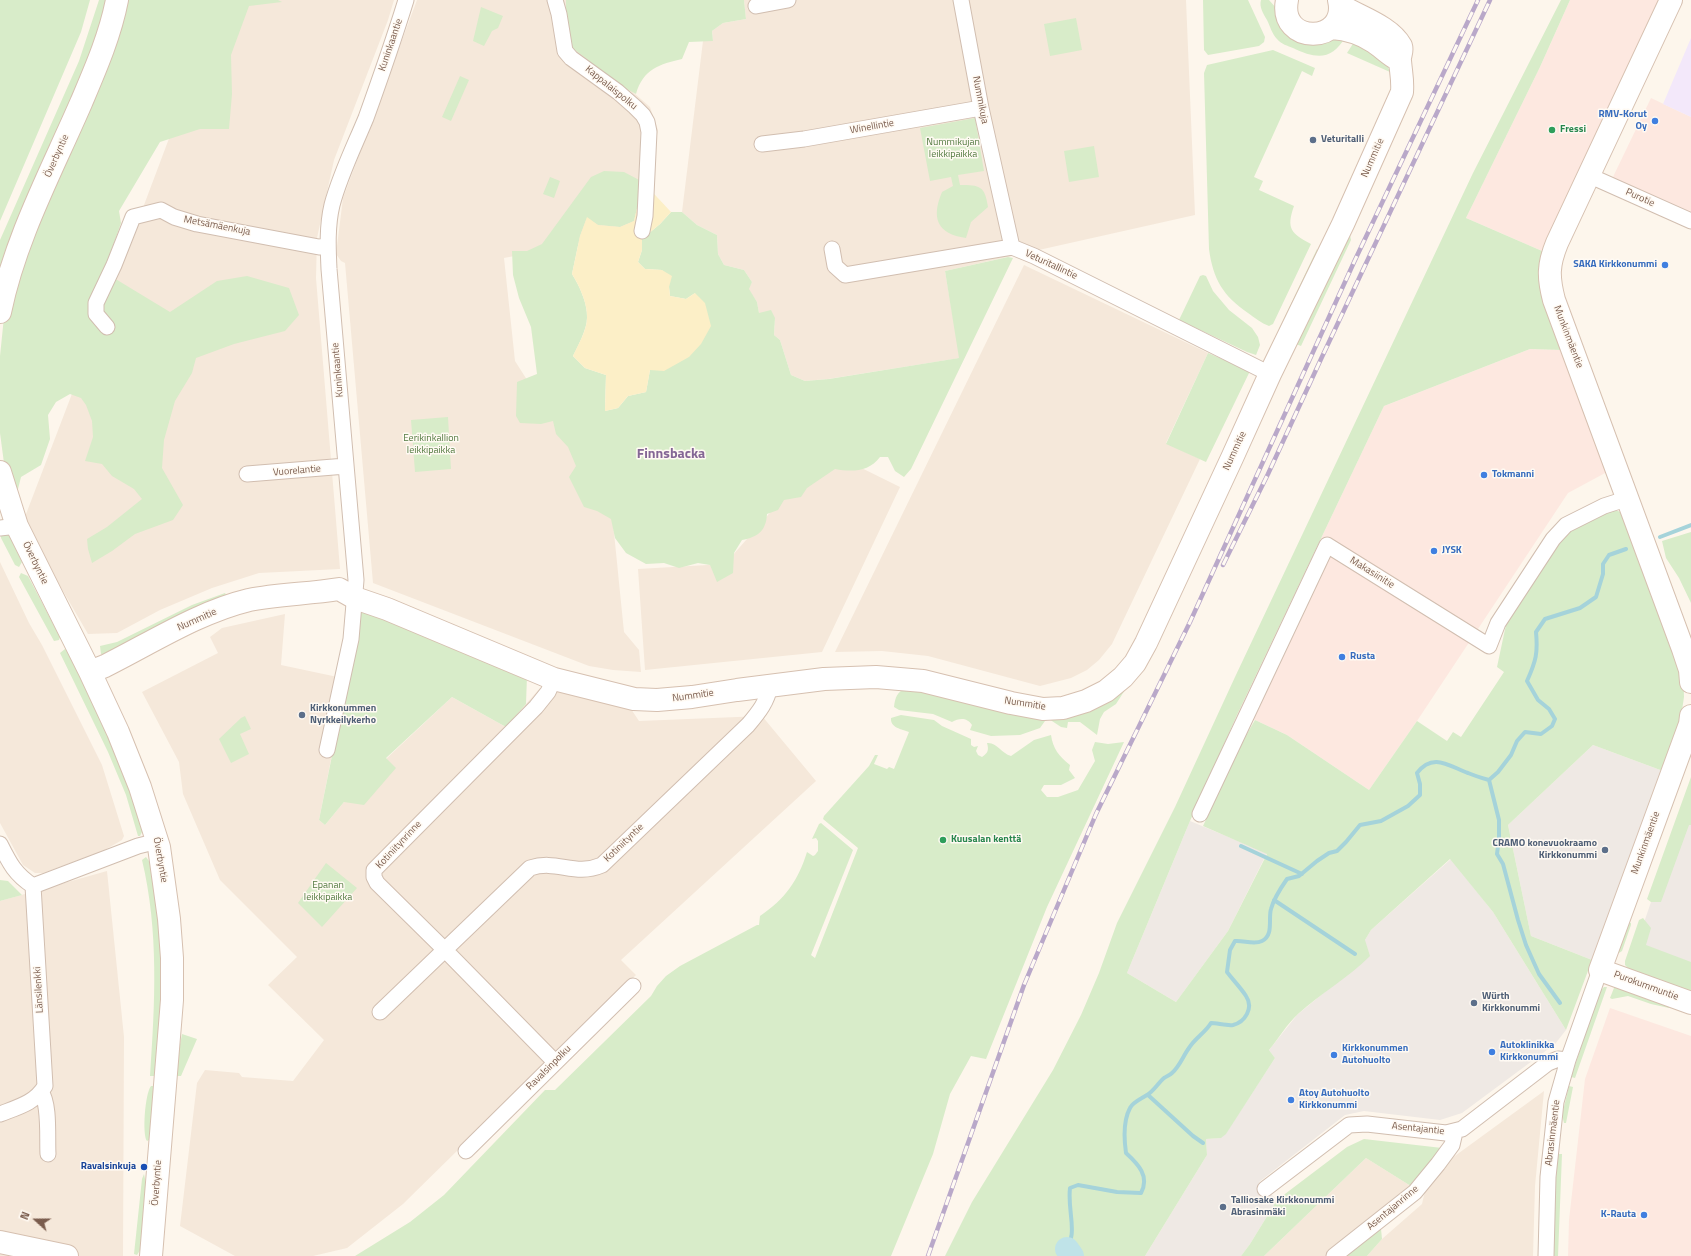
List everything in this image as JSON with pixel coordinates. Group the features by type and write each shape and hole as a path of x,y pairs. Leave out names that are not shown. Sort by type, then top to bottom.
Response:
{"street":[{"name":"Överbyntie","path":"0,312 13,260 92,76 105,42 117,0"},
{"name":"Kuninkaantie","path":"328,750 351,639 356,570 328,246 332,206 340,181 370,104 406,0"},
{"name":"Kappalaispolku","path":"555,0 559,14 565,51 571,58 618,92 643,115 647,122 649,132 645,216 642,231"},
{"path":"756,6 788,0"},
{"name":"Nummikuja","path":"961,0 981,108 1012,247"},
{"name":"Munkinmäentie","path":"1671,0 1588,175 1551,259 1549,275 1554,300 1629,498 1683,649 1690,670 1691,682"},
{"path":"1284,2 1289,21 1299,31 1312,35 1319,34 1332,28 1341,28 1365,37 1390,56 1399,60"},
{"path":"1332,28 1340,13 1340,2"},
{"name":"Nummitie","path":"90,672 211,613 234,604 249,600 289,594 311,594 338,601 355,598 387,609 554,679 634,699 657,700 692,697 824,679 876,676 923,681 1011,703 1043,709 1063,708 1086,701 1106,691 1123,677 1135,663 1270,374 1343,224 1402,92 1403,81 1399,60 1402,52 1401,47 1393,36 1383,28 1355,15 1340,2"},
{"name":"Winellintie","path":"762,144 804,139 981,108"},
{"name":"Purotie","path":"1588,175 1691,221"},
{"name":"Metsämäenkuja","path":"107,327 96,314 96,304 114,265 133,217 161,210 174,217 198,224 319,247 328,246"},
{"path":"832,248 835,266 845,275 1012,247"},
{"name":"Veturitallintie","path":"1012,247 1041,259 1270,374"},
{"name":"Vuorelantie","path":"247,474 346,466"},
{"name":"Överbyntie","path":"0,472 8,527 90,672 118,732 140,787 158,841 169,919 172,958 172,1000 151,1256"},
{"name":"Makasiinitie","path":"1200,814 1256,697 1263,677 1327,545 1489,646 1498,623 1553,539 1566,525 1604,506 1629,498"},
{"name":"Kotiniitynrinne","path":"554,679 548,692 536,707 374,870 374,877 377,883 446,950 555,1062"},
{"name":"Kotiniityntie","path":"380,1012 530,868 547,864 582,870 592,869 602,865 748,725 762,709 768,696 770,686"},
{"name":"Munkinmäentie","path":"1600,970 1690,724 1691,716"},
{"path":"0,844 12,869 22,879 33,886 138,846 158,841"},
{"name":"Länsilenkki","path":"33,886 44,1086 41,1092 45,1097 48,1154"},
{"name":"Purokummuntie","path":"1600,970 1691,1003"},
{"name":"Abrasinmäentie","path":"1546,1256 1548,1177 1556,1102 1568,1060 1600,970"},
{"name":"Ravalsinpolku","path":"466,1151 633,986"},
{"name":"Asentajantie","path":"1265,1189 1349,1125 1367,1124 1446,1133 1455,1132 1462,1129 1548,1063 1558,1059 1568,1060"},
{"path":"0,1114 27,1104 41,1092"},
{"name":"Asentajanrinne","path":"1334,1256 1415,1192 1452,1145 1455,1132"},
{"path":"0,1242 67,1256"}],"shaded area":[{"path":"221,0 394,0 388,20 334,160 317,238 316,278 340,569 259,573 212,588 160,610 117,633 88,634 23,522"},
{"path":"417,0 585,0 577,43 650,107 658,130 638,232 504,258 515,361 612,513 624,632 639,650 641,672 613,670 589,666 373,583 345,263 341,261 336,254 343,198"},
{"path":"744,0 1186,0 1195,215 945,271 960,358 828,379 805,381 791,375 780,340 774,335 775,318 759,313 757,302 748,289 752,282 744,270 724,265 718,254 717,235 697,225 682,212 703,41 713,41 712,31 723,23 746,19"},
{"path":"1570,0 1663,0 1542,251 1466,218 1540,67"},
{"path":"1691,38 1691,117 1663,104"},
{"path":"1651,98 1691,117 1691,217 1612,179"},
{"path":"1024,265 1208,353 1166,443 1200,459 1112,644 1099,660 1087,670 1071,678 1040,686 928,656 882,651 835,652"},
{"path":"1530,349 1562,350 1607,472 1568,493 1417,721 1369,790 1287,735 1255,720 1237,715 1384,406"},
{"path":"825,450 900,487 822,652 645,670 638,569 725,564"},
{"path":"0,562 29,623 42,645 102,765 124,836 122,840 103,851 43,873 35,873 23,865 0,823"},
{"path":"285,614 281,665 347,679 319,820 325,825 344,802 386,759 452,697 506,727 540,688 631,709 639,721 762,716 816,781 621,960 636,975 403,1204 347,1248 313,1256 235,1256 180,1226 197,1083 205,1070 239,1073 242,1077 293,1081 324,1040 268,985 297,957 220,880 183,794 179,762 142,692 218,653 210,637 222,628"},
{"path":"1593,745 1663,771 1592,960 1531,936 1508,825"},
{"path":"1691,801 1691,983 1635,949 1651,902"},
{"path":"1190,821 1267,853 1228,931 1176,1002 1127,973"},
{"path":"1451,859 1493,912 1566,1030 1555,1044 1462,1113 1440,1120 1364,1111 1345,1115 1259,1182 1277,1200 1241,1256 1145,1256 1207,1155 1206,1139 1220,1138 1226,1133 1275,1058 1269,1050 1297,1015 1326,991 1371,930"},
{"path":"107,871 124,1037 123,1256 0,1256 0,901"},
{"path":"1610,1008 1691,1036 1691,1256 1568,1256 1569,1220 1585,1079"},
{"path":"1544,1091 1535,1186 1533,1256 1367,1256 1382,1239 1422,1204 1425,1191 1437,1169"},
{"path":"1366,1158 1414,1188 1329,1256 1264,1256"}],"green space":[{"path":"0,0 90,0 81,32 0,221"},
{"path":"99,0 108,0 95,44 0,273 0,240 79,61"},
{"path":"125,0 278,0 282,2 249,6 231,55 232,94 229,129 200,129 160,142 119,211 121,223 104,272 170,312 217,281 247,276 289,288 299,315 285,331 234,344 196,358 192,373 175,401 164,440 162,468 183,505 173,520 135,534 112,551 92,563 87,539 107,527 142,499 134,489 112,476 102,464 85,461 93,437 92,421 86,405 81,398 70,394 56,402 48,415 50,439 41,465 21,477 17,493 25,515 23,522 4,463 0,433 0,356 4,317 23,248"},
{"path":"566,0 744,0 746,19 723,23 712,31 713,41 689,42 682,59 653,69 643,79 636,94 601,75 587,59 571,47 566,24"},
{"path":"1203,0 1248,0 1265,37 1264,42 1259,46 1208,55 1204,50"},
{"path":"1261,0 1269,0 1277,9 1279,15 1346,36 1341,44 1329,54 1316,56 1301,52 1283,44 1274,35 1262,10"},
{"path":"1561,0 1570,0 1540,67 1466,218 1542,251 1540,282 1562,350 1530,349 1384,406 1237,715 1190,821 1127,973 1176,1002 1228,931 1267,854 1203,826 1244,739 1255,720 1287,735 1369,790 1417,721 1447,741 1453,732 1461,737 1504,672 1497,667 1507,620 1567,528 1604,510 1618,511 1629,516 1683,666 1684,697 1680,724 1663,771 1593,745 1508,825 1531,936 1592,960 1566,1030 1493,912 1450,859 1371,930 1365,940 1370,956 1294,1018 1269,1050 1275,1058 1226,1134 1221,1138 1206,1139 1207,1155 1145,1256 945,1256 972,1202 1053,1070 1081,1015 1099,973 1117,923 1175,807 1473,173"},
{"path":"481,7 503,16 498,28 492,31 484,46 473,41"},
{"path":"1076,18 1082,50 1050,56 1044,24"},
{"path":"1356,39 1384,58 1390,72 1347,53"},
{"path":"1273,50 1315,68 1312,76 1302,71 1254,177 1263,181 1259,190 1294,206 1290,220 1292,230 1299,237 1311,244 1273,324 1269,326 1239,307 1232,300 1221,286 1213,269 1209,249 1204,73 1207,65"},
{"path":"460,76 469,80 451,121 442,117"},
{"name":"Nummikujan leikkipaikka","path":"975,118 984,171 958,175 960,185 977,186 983,191 988,207 971,222 966,238 948,233 939,223 937,210 942,192 953,186 951,177 930,181 920,128"},
{"path":"1094,146 1099,177 1069,182 1064,151"},
{"path":"604,171 624,172 643,182 634,221 620,227 598,225 587,218 580,236 572,274 585,301 587,313 587,322 584,332 573,356 585,368 606,375 605,411 618,408 628,396 646,392 650,370 664,370 695,293 686,299 670,296 669,287 662,270 645,269 638,262 642,250 642,239 660,224 671,212 682,212 697,225 717,235 718,254 724,265 744,270 752,282 749,289 757,302 759,313 771,310 775,318 774,335 780,340 791,375 805,381 829,379 959,358 945,271 1008,257 1013,258 911,469 904,477 895,471 888,457 880,457 871,466 860,470 835,469 807,488 801,497 784,500 778,510 767,514 763,529 757,535 742,540 734,553 733,573 717,582 710,565 698,563 679,568 664,563 646,564 626,553 615,538 611,519 597,511 584,507 569,477 576,466 568,447 556,434 553,421 541,424 520,423 516,416 517,382 537,374 531,327 519,298 513,275 512,251 527,251 542,244 591,177"},
{"path":"550,177 560,181 554,198 543,194"},
{"path":"1347,232 1350,235 1351,240 1301,346 1296,344"},
{"path":"1317,249 1319,253 1278,335 1279,329"},
{"path":"1200,276 1206,276 1213,291 1229,310 1252,328 1258,337 1260,345 1256,355 1179,320"},
{"path":"1208,353 1250,371 1206,462 1166,444"},
{"name":"Eerikinkallion leikkipaikka","path":"448,417 451,469 415,472 411,420"},
{"path":"1691,532 1691,603 1679,578 1666,558 1662,541"},
{"path":"8,533 22,562 19,567 15,565 1,538 1,534"},
{"path":"21,573 28,576 60,637 59,640 54,641 19,577"},
{"path":"225,593 229,600 107,655 101,654 100,646 117,642 192,605"},
{"path":"361,612 387,619 527,676 526,704 506,727 452,697 386,758 396,768 364,805 344,802 325,825 319,820"},
{"path":"65,649 67,650 106,725 144,828 140,836 138,836 126,795 108,752 60,653"},
{"path":"907,688 1010,713 1125,690 1116,704 1104,712 1100,719 1097,735 1080,722 1068,722 1067,728 1061,727 1049,719 1045,721 1040,728 1020,735 991,736 970,730 972,725 965,719 952,722 933,714 899,710 894,707 896,698 901,691"},
{"path":"901,715 934,720 942,726 971,739 971,745 974,747 978,746 976,751 978,755 982,757 988,751 987,743 994,744 1004,753 1011,756 1034,740 1051,735 1055,748 1070,765 1069,770 1075,778 1061,785 1044,785 1041,790 1047,797 1058,797 1078,790 1095,761 1092,750 1095,742 1108,744 1124,742 1047,907 986,1059 971,1056 950,1094 933,1154 891,1256 355,1256 410,1222 444,1195 545,1090 555,1090 651,996 666,976 680,966 759,925 760,916 777,903 795,881 807,852 813,856 818,851 818,841 816,838 812,839 819,824 821,823 853,850 811,955 815,958 858,848 823,819 824,816 869,766 875,755 878,755 874,764 887,769 889,767 894,769 909,732 897,728 892,724 891,718"},
{"path":"245,716 251,729 240,734 249,754 231,763 219,739"},
{"path":"1691,777 1691,825 1689,825 1661,902 1651,902 1647,899"},
{"path":"146,857 152,865 164,973 158,1076 150,1076 154,968 151,914 142,860"},
{"name":"Epanan leikkipaikka","path":"326,863 357,888 322,927 298,903"},
{"path":"0,880 8,881 22,895 0,901"},
{"path":"1643,918 1651,928 1646,945 1691,962 1691,994 1631,971 1625,965 1639,920"},
{"path":"1626,921 1631,923 1631,925 1622,951 1619,953 1618,944"},
{"path":"1617,986 1670,1006 1669,1008 1651,1004 1628,996 1612,999 1610,998 1614,988"},
{"path":"1604,987 1607,987 1575,1078 1571,1077 1600,991"},
{"path":"182,1034 197,1039 181,1076 174,1076"},
{"path":"151,1086 155,1086 156,1105 149,1140 147,1141 145,1137 145,1114 147,1097"},
{"path":"1569,1086 1573,1087 1566,1123 1564,1123 1562,1115"},
{"path":"1364,1139 1442,1148 1414,1188 1366,1158 1264,1256 1241,1256 1277,1200 1347,1147"},
{"path":"1559,1154 1562,1154 1558,1256 1552,1256 1557,1159"},
{"path":"144,1174 148,1193 144,1244 137,1255 134,1254 142,1179"},
{"path":"1381,1229 1382,1239 1367,1256 1338,1256 1372,1230"}],"sand":[{"path":"643,182 671,212 660,224 642,239 642,250 638,262 645,269 662,270 672,276 669,287 670,296 686,299 695,293 705,303 711,326 701,344 689,357 664,371 650,370 646,392 628,396 618,408 605,411 606,375 585,368 573,356 587,323 587,313 585,301 572,274 580,236 587,217 598,225 620,227 634,221"}],"waterway":[{"path":"1660,537 1691,525"},
{"path":"1063,1256 1071,1239 1072,1231 1070,1188 1078,1185 1117,1192 1141,1193 1144,1181 1143,1176 1138,1166 1126,1153 1125,1148 1125,1124 1131,1106 1154,1089 1164,1078 1175,1070 1191,1044 1206,1030 1211,1023 1233,1025 1241,1021 1247,1014 1249,1005 1246,996 1227,972 1230,950 1235,941 1256,943 1266,938 1270,926 1270,913 1272,905 1287,879 1299,876 1329,853 1337,851 1360,825 1381,821 1408,806 1420,795 1420,784 1417,773 1423,767 1429,763 1441,762 1489,780 1498,772 1511,755 1517,741 1525,732 1541,734 1552,726 1555,719 1549,709 1538,700 1527,681 1536,657 1536,632 1545,619 1580,608 1596,597 1603,574 1603,564 1609,555 1626,549"},
{"path":"1489,780 1499,820 1497,854 1503,864 1518,920 1526,945 1539,974 1560,1003"},
{"path":"1241,846 1302,874"},
{"path":"1274,900 1355,954"},
{"path":"1148,1095 1193,1136 1203,1143"},
{"path":"1067,1249 1072,1256"}],"railway":[{"path":"928,1256 1024,985 1096,814 1190,622 1355,260 1478,0"},
{"path":"1223,565 1268,474 1490,0"}],"place":[{"name":"RMV-Korut Oy","path":"1655,121"},
{"name":"Fressi","path":"1552,130"},
{"name":"Veturitalli","path":"1313,140"},
{"name":"SAKA Kirkkonummi","path":"1665,265"},
{"name":"Tokmanni","path":"1484,475"},
{"name":"JYSK","path":"1434,551"},
{"name":"Rusta","path":"1342,657"},
{"name":"Kirkkonummen Nyrkkeilykerho","path":"302,715"},
{"name":"Kuusalan kenttä","path":"943,840"},
{"name":"CRAMO konevuokraamo Kirkkonummi","path":"1605,850"},
{"name":"Würth Kirkkonummi","path":"1474,1003"},
{"name":"Autoklinikka Kirkkonummi","path":"1492,1052"},
{"name":"Kirkkonummen Autohuolto","path":"1334,1055"},
{"name":"Atoy Autohuolto Kirkkonummi","path":"1291,1100"},
{"name":"Ravalsinkuja","path":"144,1167"},
{"name":"Talliosake Kirkkonummi Abrasinmäki","path":"1223,1207"},
{"name":"K-Rauta","path":"1644,1215"}],"district":[{"name":"Finnsbacka","path":"671,455"}]}
